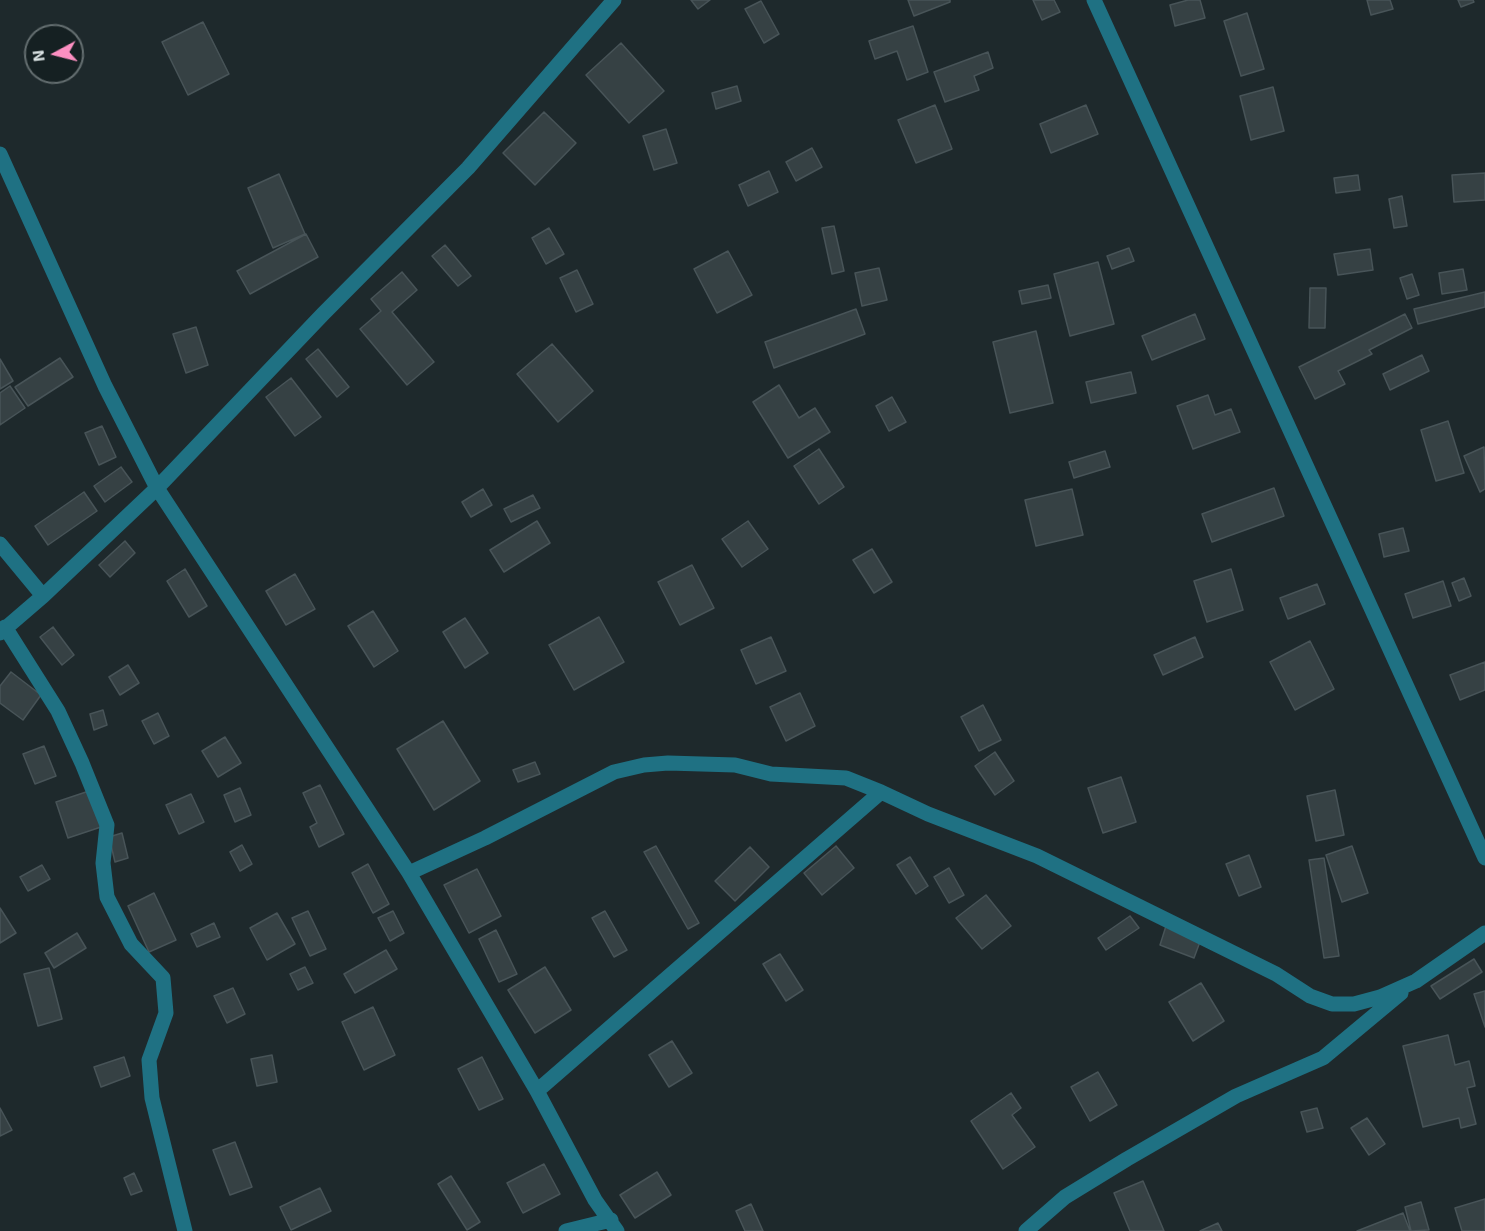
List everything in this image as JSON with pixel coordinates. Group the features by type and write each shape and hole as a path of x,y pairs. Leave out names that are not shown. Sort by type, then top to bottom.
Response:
{"street":[{"path":"185,1231 152,1098 149,1060 166,1013 163,978 131,944 107,897 103,863 107,825 58,711 3,630 43,596 157,488 323,314 468,168 614,0"},
{"path":"1094,0 1485,858"},
{"path":"0,154 105,386 157,488 409,873 537,1091 595,1200 614,1226"},
{"path":"0,544 43,596"},
{"path":"409,873 485,838 614,772 644,765 668,763 735,765 771,774 846,778 881,792 928,814 1037,856 1276,974 1310,996 1332,1004 1354,1004 1380,997 1416,981"},
{"path":"537,1091 881,792"},
{"path":"1026,1231 1065,1197 1127,1159 1236,1096 1323,1058 1416,981 1485,933"},
{"path":"566,1231 614,1226"}],"building":[{"path":"691,0 710,0 698,9"},
{"path":"908,0 950,0 950,2 914,16"},
{"path":"1033,0 1054,0 1060,12 1042,20"},
{"path":"1188,0 1200,0 1205,18 1175,26 1170,5"},
{"path":"1367,0 1390,0 1393,9 1371,15"},
{"path":"1458,0 1473,0 1474,2 1461,7"},
{"path":"761,1 779,34 764,43 745,9"},
{"path":"1247,13 1264,69 1241,76 1224,21"},
{"path":"203,22 229,74 188,95 162,42"},
{"path":"913,26 928,72 907,80 897,51 875,59 869,41"},
{"path":"621,43 664,91 629,123 586,75"},
{"path":"988,52 993,68 974,76 979,90 945,102 934,72"},
{"path":"737,86 741,101 716,109 712,93"},
{"path":"1273,87 1284,131 1251,140 1240,96"},
{"path":"935,105 952,149 916,163 898,120"},
{"path":"1086,105 1098,134 1051,153 1040,124"},
{"path":"544,112 576,143 535,185 503,153"},
{"path":"666,129 677,163 654,170 643,136"},
{"path":"812,148 822,167 796,181 786,162"},
{"path":"769,171 778,192 748,206 739,185"},
{"path":"1485,173 1485,200 1454,202 1452,175"},
{"path":"279,174 305,234 273,248 248,188"},
{"path":"1358,175 1360,190 1336,193 1334,178"},
{"path":"1402,196 1407,226 1394,228 1389,199"},
{"path":"834,226 844,271 832,274 822,228"},
{"path":"549,228 564,254 546,264 532,238"},
{"path":"306,234 318,257 250,294 237,271"},
{"path":"445,245 471,276 458,286 432,256"},
{"path":"1129,248 1134,261 1112,269 1107,256"},
{"path":"1370,249 1373,270 1338,275 1334,254"},
{"path":"728,251 752,295 717,313 694,269"},
{"path":"1098,262 1114,324 1070,336 1054,274"},
{"path":"879,268 887,300 862,306 855,273"},
{"path":"1463,269 1467,290 1442,294 1439,273"},
{"path":"577,270 593,304 576,312 560,278"},
{"path":"402,272 417,290 392,312 434,362 407,385 360,329 381,311 371,299"},
{"path":"1412,274 1419,295 1407,299 1400,278"},
{"path":"1048,285 1051,298 1022,304 1019,291"},
{"path":"1310,288 1326,288 1325,328 1309,328"},
{"path":"1485,292 1485,307 1418,324 1414,309"},
{"path":"856,309 865,334 774,368 765,342"},
{"path":"1195,314 1205,339 1152,360 1142,336"},
{"path":"1405,314 1412,328 1369,350 1372,354 1338,371 1345,384 1315,399 1299,367"},
{"path":"196,327 208,365 186,373 173,334"},
{"path":"1036,331 1053,403 1010,413 993,342"},
{"path":"552,344 593,391 558,422 517,374"},
{"path":"318,349 349,387 337,397 306,359"},
{"path":"1422,355 1429,371 1390,390 1383,374"},
{"path":"60,358 73,377 28,406 15,387"},
{"path":"0,359 13,381 0,389"},
{"path":"1131,372 1136,393 1091,403 1086,382"},
{"path":"291,378 321,417 295,436 266,397"},
{"path":"779,385 799,418 815,408 830,432 788,458 753,402"},
{"path":"10,386 25,408 0,425 0,393"},
{"path":"1208,395 1215,415 1231,409 1240,432 1193,449 1177,406"},
{"path":"892,397 906,422 889,431 876,406"},
{"path":"1448,421 1464,473 1436,481 1421,430"},
{"path":"102,426 116,457 99,465 85,433"},
{"path":"1484,447 1485,489 1480,492 1464,456"},
{"path":"819,449 844,487 819,504 794,466"},
{"path":"1105,451 1110,467 1074,478 1069,462"},
{"path":"121,467 132,482 105,502 94,486"},
{"path":"1274,488 1284,516 1212,542 1202,514"},
{"path":"483,489 492,505 471,517 462,502"},
{"path":"1072,489 1083,535 1036,546 1025,500"},
{"path":"84,492 97,511 48,545 35,526"},
{"path":"533,495 540,508 511,522 504,509"},
{"path":"537,521 550,543 504,572 490,550"},
{"path":"748,521 768,549 742,567 722,539"},
{"path":"1403,528 1409,551 1384,557 1379,534"},
{"path":"125,541 135,553 110,577 99,565"},
{"path":"872,549 892,582 874,593 853,560"},
{"path":"692,565 714,608 680,625 658,582"},
{"path":"185,569 207,606 189,617 167,581"},
{"path":"1231,569 1243,610 1207,622 1194,581"},
{"path":"295,574 315,609 286,625 266,591"},
{"path":"1464,578 1471,596 1459,601 1452,583"},
{"path":"1443,581 1451,606 1413,618 1405,594"},
{"path":"1317,584 1325,604 1288,619 1280,598"},
{"path":"373,611 398,651 374,667 348,626"},
{"path":"599,617 624,662 574,690 549,645"},
{"path":"465,618 488,653 465,668 443,632"},
{"path":"53,627 74,655 62,665 40,637"},
{"path":"771,637 786,671 756,684 741,650"},
{"path":"1195,637 1203,657 1163,675 1154,655"},
{"path":"1310,641 1334,689 1295,710 1270,662"},
{"path":"1485,662 1485,690 1460,700 1450,675"},
{"path":"128,665 139,683 120,695 109,677"},
{"path":"11,672 41,695 23,720 0,703 0,686"},
{"path":"800,693 815,726 786,741 770,707"},
{"path":"983,705 1001,740 979,751 961,717"},
{"path":"103,710 107,725 94,730 90,714"},
{"path":"158,713 169,736 154,744 142,721"},
{"path":"443,721 480,781 434,810 397,749"},
{"path":"225,737 241,763 218,777 202,751"},
{"path":"44,746 56,776 35,784 23,754"},
{"path":"995,752 1014,781 995,795 975,766"},
{"path":"535,762 540,774 518,782 513,770"},
{"path":"1121,777 1136,822 1103,833 1088,788"},
{"path":"320,785 344,834 319,847 310,827 317,823 303,793"},
{"path":"240,788 251,815 235,822 224,795"},
{"path":"1335,790 1344,835 1316,841 1307,796"},
{"path":"89,791 101,827 68,838 56,802"},
{"path":"191,794 204,822 179,834 166,805"},
{"path":"122,833 128,858 115,862 109,837"},
{"path":"242,845 252,864 240,871 230,852"},
{"path":"656,846 699,923 688,929 644,852"},
{"path":"836,846 854,868 822,895 804,873"},
{"path":"1352,846 1368,893 1342,902 1326,855"},
{"path":"750,847 769,867 735,901 715,881"},
{"path":"1249,855 1261,887 1239,896 1226,864"},
{"path":"910,857 928,886 916,894 897,865"},
{"path":"1324,858 1339,956 1324,958 1309,860"},
{"path":"368,864 389,904 373,913 352,873"},
{"path":"42,865 50,879 28,891 20,877"},
{"path":"949,868 964,895 949,903 934,877"},
{"path":"477,869 501,916 469,933 444,885"},
{"path":"154,893 176,940 149,952 128,906"},
{"path":"986,895 1011,926 982,949 956,918"},
{"path":"0,908 16,933 0,943"},
{"path":"308,911 326,949 310,956 292,918"},
{"path":"393,911 404,933 390,941 378,918"},
{"path":"605,911 627,950 614,957 592,918"},
{"path":"277,913 295,944 267,960 250,928"},
{"path":"1130,916 1139,928 1106,950 1098,938"},
{"path":"214,923 220,937 197,947 191,934"},
{"path":"1166,926 1201,939 1194,958 1160,945"},
{"path":"496,930 517,974 499,982 479,939"},
{"path":"77,933 86,948 54,968 45,953"},
{"path":"386,950 397,969 355,993 344,974"},
{"path":"780,954 803,990 786,1001 763,964"},
{"path":"1474,959 1482,972 1440,999 1431,986"},
{"path":"305,967 313,983 298,990 290,974"},
{"path":"545,967 571,1010 535,1033 508,990"},
{"path":"49,968 62,1019 38,1026 24,974"},
{"path":"1201,983 1224,1021 1193,1041 1169,1002"},
{"path":"233,988 245,1014 227,1023 214,996"},
{"path":"1485,991 1485,1027 1474,994"},
{"path":"373,1007 395,1055 364,1070 342,1022"},
{"path":"1448,1035 1455,1065 1469,1061 1475,1086 1467,1088 1476,1124 1461,1128 1459,1118 1423,1127 1403,1046"},
{"path":"672,1041 692,1073 669,1087 649,1055"},
{"path":"272,1055 277,1082 257,1086 251,1059"},
{"path":"124,1057 130,1076 101,1087 94,1067"},
{"path":"482,1057 503,1099 479,1110 458,1069"},
{"path":"1098,1072 1117,1105 1090,1121 1071,1087"},
{"path":"1011,1093 1021,1108 1012,1115 1035,1147 1003,1169 971,1121"},
{"path":"0,1108 12,1130 0,1136"},
{"path":"1317,1108 1323,1128 1307,1132 1301,1112"},
{"path":"1367,1118 1385,1144 1369,1155 1351,1128"},
{"path":"235,1142 252,1187 230,1195 213,1150"},
{"path":"544,1164 560,1194 523,1213 507,1183"},
{"path":"657,1172 671,1195 635,1218 620,1195"},
{"path":"134,1173 142,1191 131,1195 124,1178"},
{"path":"451,1176 480,1222 467,1230 438,1184"},
{"path":"1143,1181 1164,1231 1130,1231 1114,1193"},
{"path":"320,1188 331,1211 291,1230 280,1207"},
{"path":"1485,1199 1485,1231 1462,1231 1455,1208"},
{"path":"1421,1202 1429,1230 1411,1231 1405,1207"},
{"path":"751,1204 763,1231 745,1231 736,1211"},
{"path":"1403,1213 1410,1231 1357,1231"},
{"path":"1218,1223 1222,1231 1200,1231"}]}
